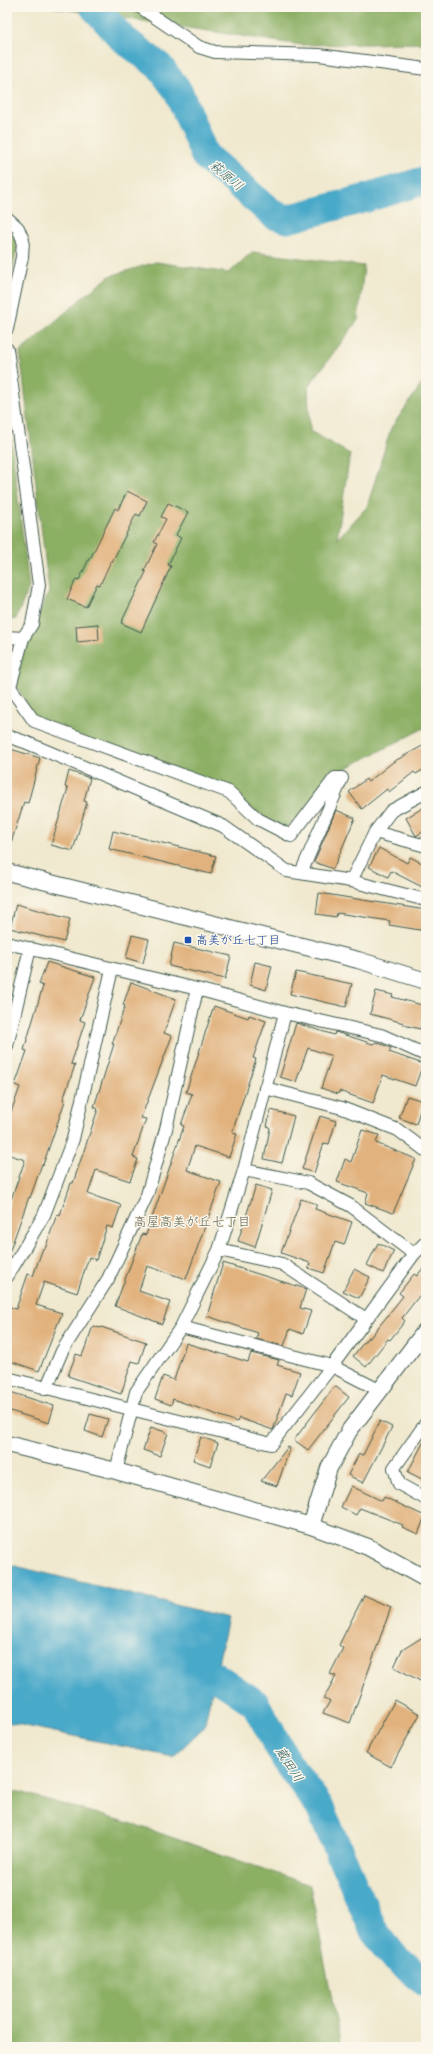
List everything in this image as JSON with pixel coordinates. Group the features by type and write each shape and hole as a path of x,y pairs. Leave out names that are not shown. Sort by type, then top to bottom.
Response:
{"street":[{"path":"140,7 199,47 215,52 319,55 426,69"},
{"path":"7,218 18,228 23,240 22,257 7,329"},
{"path":"7,349 39,585 32,624 24,638 10,687 34,721 229,792 258,818 291,836 335,778 342,778 301,873"},
{"path":"7,637 24,638"},
{"path":"7,736 25,742 223,826 287,871 351,881 426,900"},
{"path":"351,881 375,832 391,811 426,792"},
{"path":"375,832 426,846"},
{"path":"7,872 358,960 426,981"},
{"path":"7,943 197,989 285,1013 381,1035 426,1055"},
{"path":"7,1046 30,948"},
{"path":"7,1277 44,1215 73,1139 112,969"},
{"path":"46,1389 62,1351 108,1279 146,1195 166,1129 197,989"},
{"path":"116,1471 136,1392 181,1327 219,1250 244,1170 285,1013"},
{"path":"265,1088 342,1108 391,1127 398,1130 426,1151"},
{"path":"244,1170 308,1183 351,1206 414,1254"},
{"path":"7,1378 46,1389 271,1444 332,1366 414,1254 426,1242"},
{"path":"219,1250 282,1264 315,1284 366,1319"},
{"path":"181,1327 332,1366 379,1390"},
{"path":"311,1526 329,1468 349,1431 426,1330"},
{"path":"426,1423 394,1468 398,1484 426,1499"},
{"path":"7,1444 116,1471 311,1526 368,1547 426,1579"}],"green space":[{"path":"50,7 426,7 426,43 301,45"},
{"path":"7,229 18,243 7,295"},
{"path":"252,252 364,266 358,320 308,387 310,431 350,454 337,539 367,507 391,428 426,378 426,727 339,772 283,832 227,795 35,722 11,674 49,592 20,352 83,297 110,276 156,262 229,273"},
{"path":"7,407 29,587 16,619 7,620"},
{"path":"7,1792 19,1792 133,1824 310,1885 341,2047 7,2047"}],"water":[{"path":"7,1564 228,1618 204,1727 173,1757 7,1722"}],"building":[{"path":"127,491 147,501 140,516 136,514 100,585 97,584 86,607 67,599 76,579 79,580 115,508 118,510"},
{"path":"168,503 188,512 176,535 181,538 168,565 171,566 141,632 121,623 146,572 144,571 157,544 154,542 166,519 161,517"},
{"path":"98,624 99,640 77,642 76,626"},
{"path":"426,744 426,768 416,774 414,772 389,792 387,789 362,809 349,792 366,779 368,782 393,762"},
{"path":"7,748 40,758 28,803 24,802 10,846 7,845"},
{"path":"69,771 90,778 84,801 87,802 73,851 51,845 68,788 65,787"},
{"path":"426,806 426,830 416,836 406,818"},
{"path":"336,810 355,818 333,869 314,862"},
{"path":"113,831 216,856 211,874 109,849"},
{"path":"379,848 407,863 410,857 426,865 426,889 391,871 388,877 369,867"},
{"path":"319,893 426,910 426,931 389,925 390,921 337,913 336,917 316,914"},
{"path":"16,904 70,919 64,942 10,928"},
{"path":"132,935 149,939 143,963 126,958"},
{"path":"174,943 231,956 225,979 169,966"},
{"path":"47,962 95,977 80,1020 85,1022 71,1064 75,1065 63,1100 65,1101 43,1165 42,1164 30,1198 29,1197 9,1253 7,1253 7,1211 25,1160 7,1154 7,1123 20,1087 15,1085 27,1051 24,1050 43,986 39,984"},
{"path":"255,962 272,966 266,990 250,985"},
{"path":"296,972 352,984 346,1007 290,994"},
{"path":"131,982 176,999 164,1033 172,1036 141,1118 146,1119 133,1157 138,1159 130,1181 96,1170 88,1194 121,1205 113,1228 107,1226 96,1260 89,1257 77,1293 44,1282 36,1305 62,1313 39,1371 7,1360 7,1306 16,1309 28,1274 33,1276 43,1248 45,1249 57,1214 60,1215 71,1183 73,1183 98,1109 94,1107 114,1044 112,1044 125,1006 123,1005"},
{"path":"376,991 426,1006 420,1029 370,1014"},
{"path":"214,1006 248,1018 249,1015 266,1021 253,1058 256,1059 232,1133 237,1134 229,1157 195,1146 187,1170 221,1182 186,1279 147,1266 139,1291 170,1302 162,1324 115,1306 142,1234 146,1235 184,1126 181,1125 192,1094 186,1092"},
{"path":"296,1023 334,1035 335,1032 373,1044 376,1042 391,1048 389,1052 423,1064 415,1086 383,1075 373,1103 339,1091 338,1094 321,1088 332,1056 308,1048 296,1082 280,1077"},
{"path":"407,1096 423,1101 416,1124 399,1118"},
{"path":"271,1110 294,1116 282,1163 264,1159 270,1128 267,1126"},
{"path":"320,1116 336,1121 329,1144 324,1143 314,1173 302,1169"},
{"path":"362,1130 379,1135 376,1143 416,1159 393,1213 365,1203 368,1193 337,1182 345,1159 351,1162"},
{"path":"256,1185 272,1190 255,1247 238,1241"},
{"path":"301,1199 317,1204 315,1209 352,1222 344,1245 335,1242 324,1273 308,1268 310,1263 281,1253"},
{"path":"378,1243 394,1251 383,1273 367,1265"},
{"path":"223,1263 306,1289 300,1308 311,1311 303,1334 290,1329 284,1346 256,1339 258,1333 207,1316"},
{"path":"426,1264 426,1287 402,1318 405,1321 390,1340 388,1339 366,1367 353,1356 368,1337 369,1339 403,1296 399,1293 414,1274 417,1276"},
{"path":"354,1269 370,1277 359,1298 343,1291"},
{"path":"93,1326 101,1327 146,1342 139,1363 132,1361 121,1394 68,1376 76,1354 82,1356"},
{"path":"186,1343 248,1362 251,1353 279,1360 277,1365 300,1372 292,1395 286,1393 273,1430 239,1418 237,1422 173,1399 171,1405 155,1399 163,1376 174,1380"},
{"path":"335,1386 349,1397 308,1450 294,1440"},
{"path":"7,1391 54,1406 49,1423 7,1410"},
{"path":"90,1414 108,1419 102,1437 85,1431"},
{"path":"380,1421 392,1427 363,1483 348,1475 359,1454 363,1455"},
{"path":"151,1427 168,1433 160,1456 143,1450"},
{"path":"201,1437 218,1443 210,1466 193,1460"},
{"path":"426,1437 426,1481 408,1472"},
{"path":"288,1447 290,1448 277,1486 261,1481"},
{"path":"351,1486 382,1501 384,1497 425,1516 418,1534 402,1527 403,1525 360,1508 356,1515 341,1507"},
{"path":"364,1595 391,1607 350,1723 323,1713 330,1701 323,1699 336,1676 330,1674 343,1648 339,1645"},
{"path":"426,1635 426,1684 394,1667 402,1650"},
{"path":"395,1700 420,1714 391,1767 366,1753"}],"waterway":[{"name":"萩原川","path":"94,7 122,38 159,66 178,91 205,156 274,215 288,219 367,198 426,180"},
{"name":"蔵田川","path":"176,1666 215,1676 255,1703 287,1762 319,1806 374,1931 396,1959 426,1982"}],"place":[{"name":"高美が丘七丁目","path":"188,940"}],"district":[{"name":"高屋高美が丘七丁目","path":"192,1221"}]}
